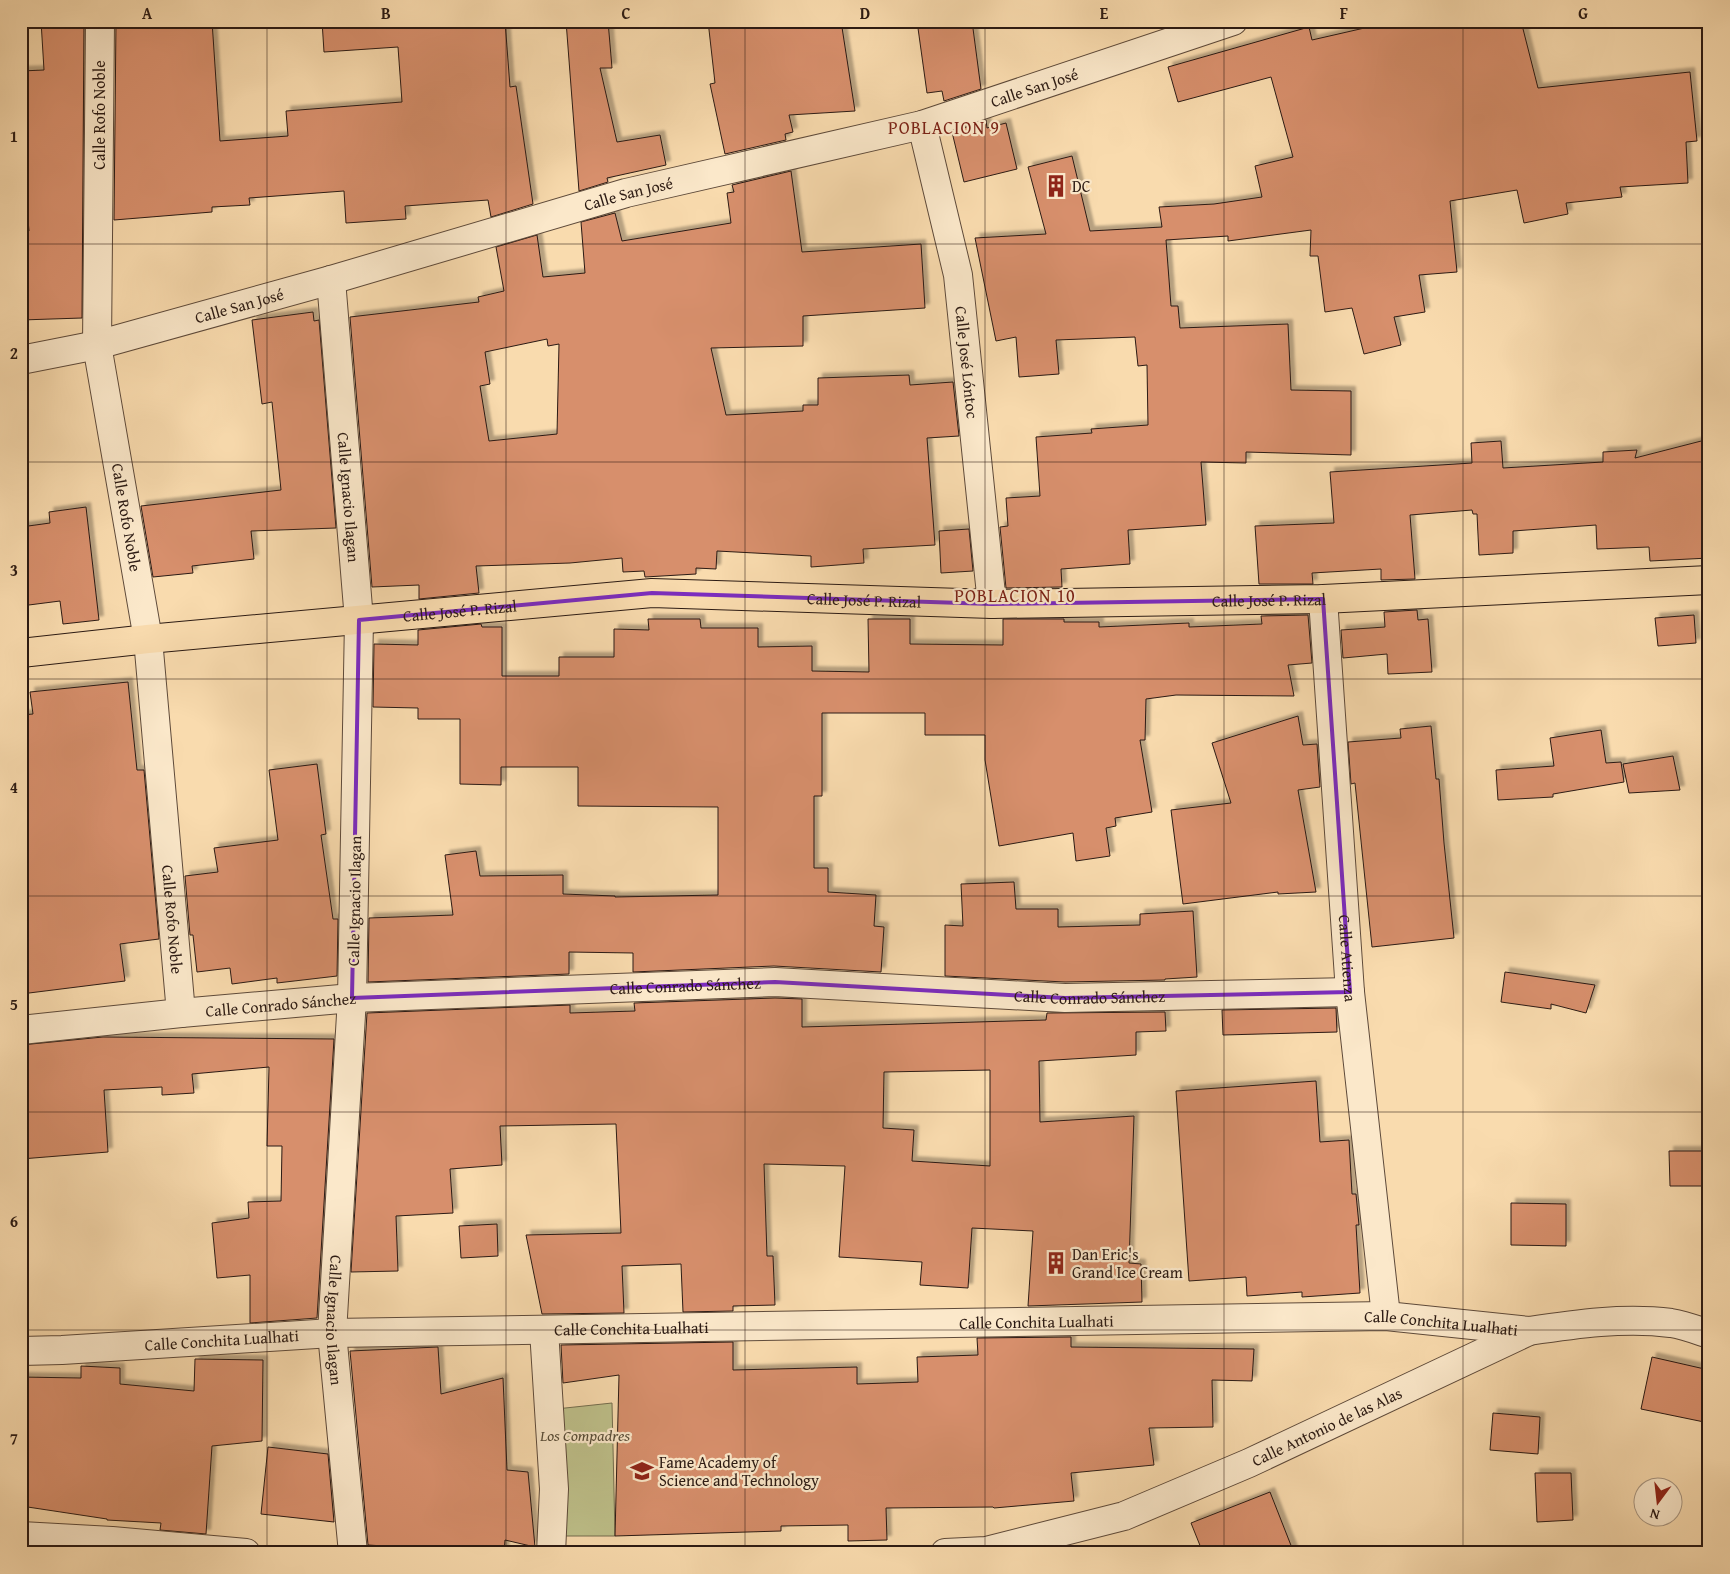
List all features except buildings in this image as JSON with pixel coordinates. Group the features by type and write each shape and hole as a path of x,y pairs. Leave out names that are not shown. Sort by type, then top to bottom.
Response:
{"main road":[{"name":"Calle José P. Rizal","path":"21,653 148,639 652,593 992,604 1323,599 1709,580"}],"street":[{"name":"Calle Rofo Noble","path":"100,21 97,345 148,639 181,1013"},
{"name":"Calle San José","path":"21,360 97,345 331,280 626,193 922,125 1233,21"},
{"name":"Calle José Lóntoc","path":"922,125 958,275 992,604"},
{"name":"Calle Ignacio Ilagan","path":"331,280 359,620 352,998 332,1333 353,1553"},
{"name":"Calle Atienza","path":"1323,599 1350,992 1386,1316"},
{"name":"Calle Conrado Sánchez","path":"21,1030 181,1013 352,998 775,982 1065,998 1350,992"},
{"name":"Calle Conchita Lualhati","path":"21,1351 332,1333 1386,1316 1529,1331"},
{"name":"Calle Antonio de las Alas","path":"945,1553 986,1551 1124,1516 1249,1463 1529,1331 1622,1320 1673,1324 1709,1334"},
{"name":"Calle Conchita Lualhati","path":"544,1330 554,1489 551,1553"},
{"path":"21,1536 112,1541 246,1553"}],"highlighted area":[{"path":"652,593 992,604 1323,599 1350,992 1065,998 775,982 352,998 359,620"}],"green space":[{"name":"Los Compadres","path":"612,1403 615,1536 563,1536 556,1409"}],"place":[{"name":"DC","path":"1056,186"},
{"name":"Dan Eric's Grand Ice Cream","path":"1056,1263"},
{"name":"Fame Academy of Science and Technology","path":"642,1471"}],"district":[{"name":"POBLACION 9","path":"944,128"},
{"name":"POBLACION 10","path":"1015,596"}]}
